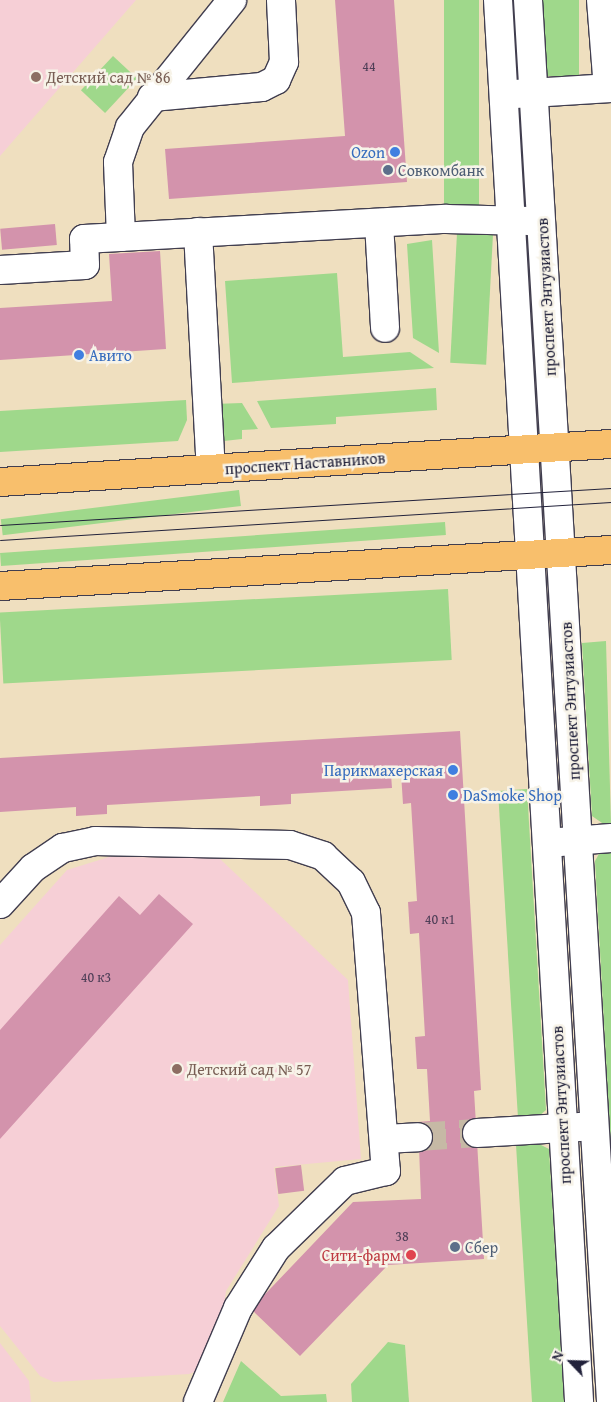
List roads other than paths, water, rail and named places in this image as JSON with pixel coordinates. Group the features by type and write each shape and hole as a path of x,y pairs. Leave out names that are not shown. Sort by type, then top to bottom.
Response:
{"main road":[{"name":"проспект Наставников","path":"0,482 611,444"},
{"path":"0,586 611,550"}],"street":[{"path":"121,237 118,162 130,127 152,97 232,0"},
{"path":"152,97 262,87 276,80 284,62 280,0"},
{"name":"проспект Энтузиастов","path":"498,0 579,1402"},
{"name":"проспект Энтузиастов","path":"528,0 579,841 594,1126 608,1300 611,1402"},
{"path":"503,95 610,88 600,0"},
{"path":"0,270 85,265 84,239 379,223 541,220"},
{"path":"379,223 385,328"},
{"path":"198,232 212,469"},
{"path":"546,843 611,838"},
{"path":"0,904 33,868 62,848 95,842 290,845 323,856 351,882 366,913 386,1171 363,1174 333,1191 253,1278 198,1402"},
{"path":"477,1134 594,1126"},
{"path":"384,1138 418,1137"},
{"path":"572,1302 608,1300"}],"tunnel":[{"path":"418,1137 477,1133"}],"tram line":[{"path":"0,525 611,488"},
{"path":"0,540 611,502"}],"place":[{"name":"Детский сад № 86","path":"36,77"},
{"name":"Ozon","path":"395,152"},
{"name":"Совкомбанк","path":"388,170"},
{"name":"Авито","path":"79,355"},
{"name":"Парикмахерская","path":"453,770"},
{"name":"DaSmoke Shop","path":"453,795"},
{"name":"Детский сад № 57","path":"177,1069"},
{"name":"Сбер","path":"455,1247"},
{"name":"Сити-фарм","path":"411,1255"}]}
